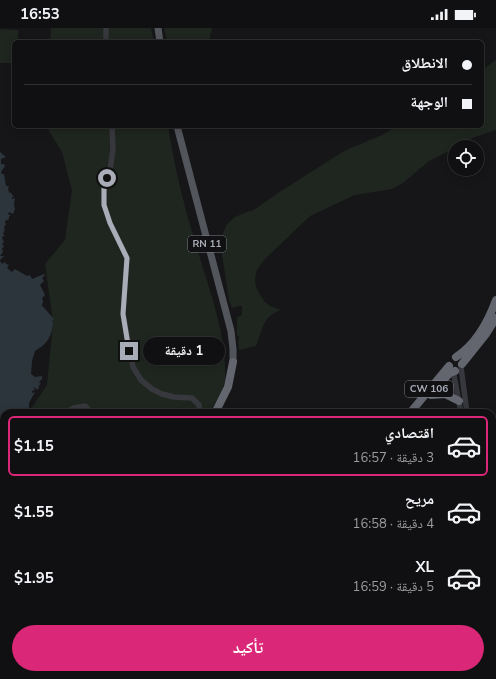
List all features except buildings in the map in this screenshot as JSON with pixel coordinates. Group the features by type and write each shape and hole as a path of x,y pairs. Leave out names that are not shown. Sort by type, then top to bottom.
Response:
{"highway":[{"path":"455,369 460,360 456,358 481,331 496,300"},
{"name":"CW 106","path":"414,409 455,369 486,334 496,318"},
{"name":"RN 11","path":"219,409 228,387 233,362"},
{"name":"CW 106","path":"419,409 448,375 455,369"},
{"path":"431,395 445,394 458,401"}],"main road":[{"path":"158,28 160,40"},
{"name":"RN 11","path":"178,128 231,331 233,362"}],"street":[{"path":"106,28 106,40"},
{"path":"112,128 113,149 110,170 104,187 104,205 110,223 127,258 123,314 133,367 141,380 152,389 162,394 174,397 192,398 199,405 200,409"},
{"path":"455,369 460,409"},
{"path":"455,369 466,409"},
{"path":"72,409 83,406 87,407 87,409"}],"shaded area":[{"path":"51,28 151,28 154,40 50,40"},
{"path":"164,28 212,28 209,40 167,40"},
{"path":"0,29 18,30 18,40 12,40 12,63 0,63"},
{"path":"496,60 496,130 468,140 448,140 448,152 429,161 403,183 392,189 355,195 310,216 264,260 257,270 255,279 256,287 259,293 264,301 270,306 281,310 270,316 264,324 256,346 239,350 237,317 242,315 242,306 232,308 229,300 221,248 221,238 227,224 235,217 254,210 344,151 382,135 394,128 484,128 484,69"},
{"path":"49,128 168,128 183,197 215,308 223,345 225,380 221,392 211,409 31,409 47,385 53,322 45,264 65,240 72,190 62,152 49,131"},
{"path":"0,152 6,157 1,159 1,164 4,164 5,166 1,172 4,174 6,186 9,186 9,193 10,192 14,197 12,197 12,199 15,198 15,209 13,214 9,212 8,214 11,216 9,216 9,219 5,221 7,224 5,225 3,234 5,236 2,238 4,242 2,244 4,247 2,248 3,252 0,256"},
{"path":"0,261 2,264 5,262 9,265 7,268 12,272 15,269 27,276 30,275 32,279 44,274 45,275 42,278 44,281 40,285 45,295 42,298 42,306 54,319 52,321 52,327 48,340 43,346 35,351 32,361 31,374 35,377 42,376 42,379 39,382 41,384 39,385 38,390 33,387 35,390 32,391 32,393 35,392 29,403 29,408 0,409"}],"route":[{"path":"107,178 104,187 104,205 110,223 127,258 123,314 129,351"}]}
